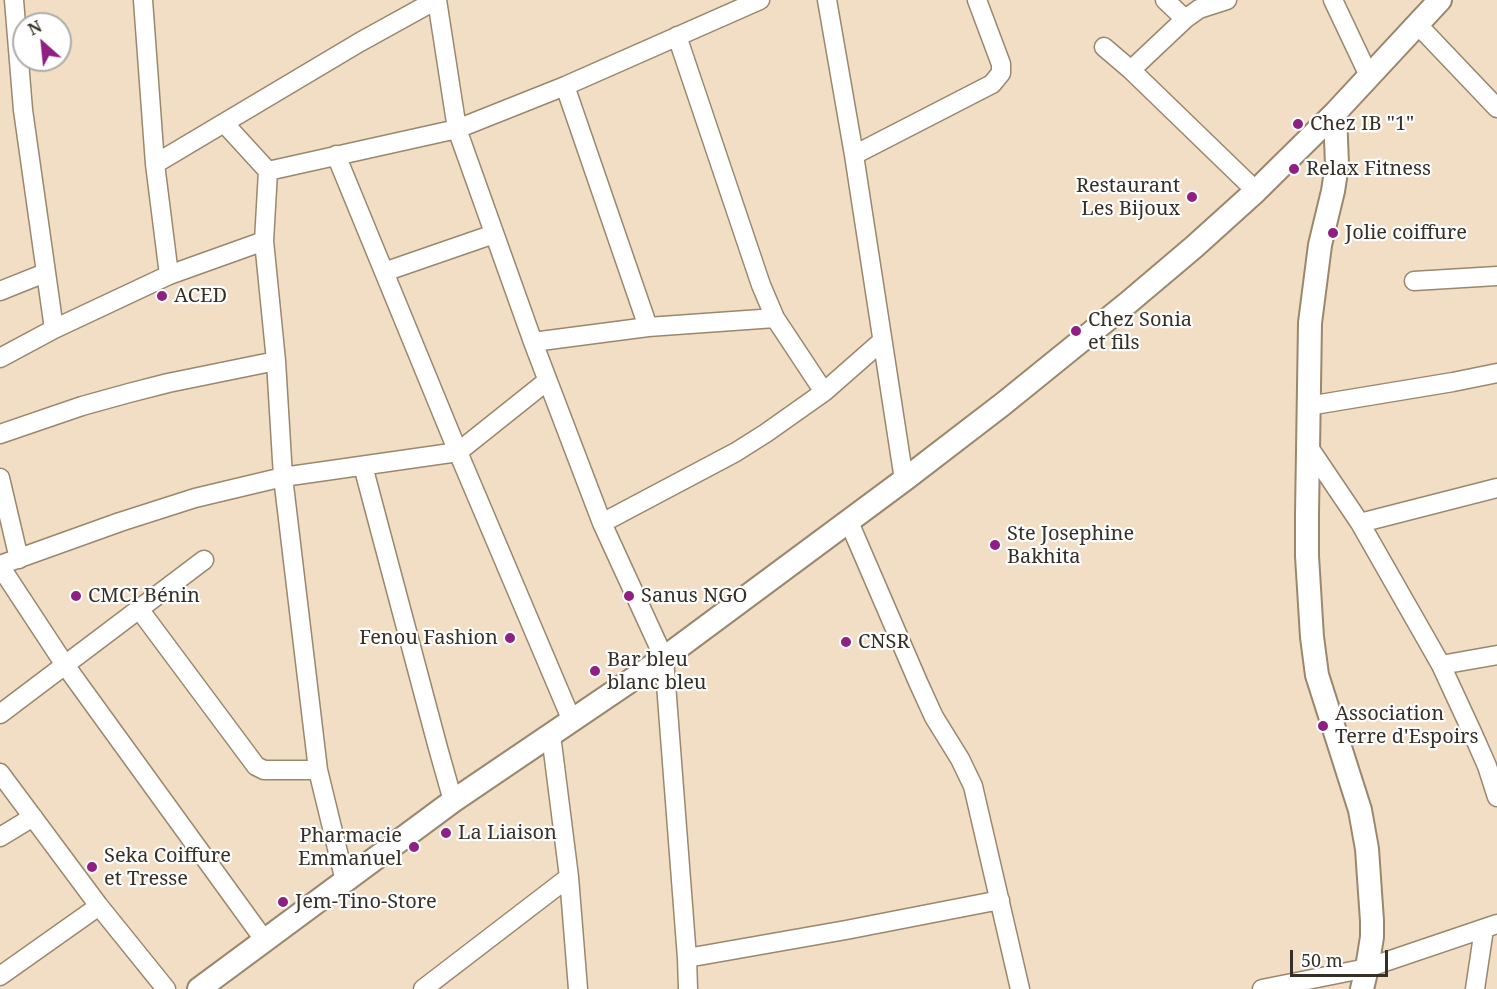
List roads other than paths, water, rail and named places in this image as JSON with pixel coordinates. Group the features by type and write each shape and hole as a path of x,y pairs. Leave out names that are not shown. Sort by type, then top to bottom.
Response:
{"main road":[{"path":"199,989 453,801 664,658 849,522 1003,404 1194,247 1256,191 1335,113 1440,0"},
{"path":"1335,113 1337,165 1320,245 1310,323 1307,556 1312,637 1317,675 1360,810 1367,849 1372,937 1365,979"}],"street":[{"path":"14,0 23,110 54,328"},
{"path":"143,0 155,164 169,275"},
{"path":"155,164 360,42 436,0 457,129 547,381 602,523 664,658 688,989"},
{"path":"268,171 457,129 565,86 760,0"},
{"path":"827,0 854,155 904,480"},
{"path":"854,155 992,84 1001,74 1001,63 977,0"},
{"path":"1166,0 1185,19"},
{"path":"1131,70 1185,19 1199,9 1227,0"},
{"path":"1333,0 1369,76"},
{"path":"1418,25 1497,108"},
{"path":"677,36 758,275 775,318 824,392"},
{"path":"1104,47 1131,70 1256,191"},
{"path":"565,86 648,327"},
{"path":"224,123 268,171 264,241 276,361 283,477 318,770 345,881"},
{"path":"336,155 572,721"},
{"path":"384,272 494,234"},
{"path":"0,358 54,328 169,275 264,241"},
{"path":"0,291 45,273"},
{"path":"1414,281 1497,276"},
{"path":"533,342 648,327 775,318"},
{"path":"602,523 736,452 766,433 824,392 882,341"},
{"path":"0,434 82,406 139,390 276,361"},
{"path":"1308,406 1497,373"},
{"path":"266,941 65,665 0,566 149,512 195,498 283,477 458,452 547,381"},
{"path":"1308,446 1360,523 1441,665 1472,732 1497,797"},
{"path":"363,466 453,801"},
{"path":"0,478 19,559"},
{"path":"1360,523 1497,488"},
{"path":"849,522 934,717 960,759 973,786 1020,989"},
{"path":"0,714 204,560"},
{"path":"140,609 256,766 264,770 318,770"},
{"path":"1441,665 1497,655"},
{"path":"551,735 569,877 578,989"},
{"path":"0,773 99,906 166,989"},
{"path":"0,837 33,817"},
{"path":"423,989 569,877"},
{"path":"687,958 1000,900"},
{"path":"0,976 99,906"},
{"path":"1262,989 1365,979 1490,926"},
{"path":"1475,989 1490,926"}],"place":[{"name":"Chez IB \"1\"","path":"1298,124"},
{"name":"Relax Fitness","path":"1294,169"},
{"name":"Restaurant Les Bijoux","path":"1192,197"},
{"name":"Jolie coiffure","path":"1333,233"},
{"name":"ACED","path":"162,296"},
{"name":"Chez Sonia et fils","path":"1076,331"},
{"name":"Ste Josephine Bakhita","path":"995,545"},
{"name":"CMCI Bénin","path":"76,596"},
{"name":"Sanus NGO","path":"629,596"},
{"name":"Fenou Fashion","path":"510,638"},
{"name":"CNSR","path":"846,642"},
{"name":"Bar bleu blanc bleu","path":"595,671"},
{"name":"Association Terre d'Espoirs","path":"1323,726"},
{"name":"La Liaison","path":"446,833"},
{"name":"Pharmacie Emmanuel","path":"414,847"},
{"name":"Seka Coiffure et Tresse","path":"92,867"},
{"name":"Jem-Tino-Store","path":"283,902"}]}
